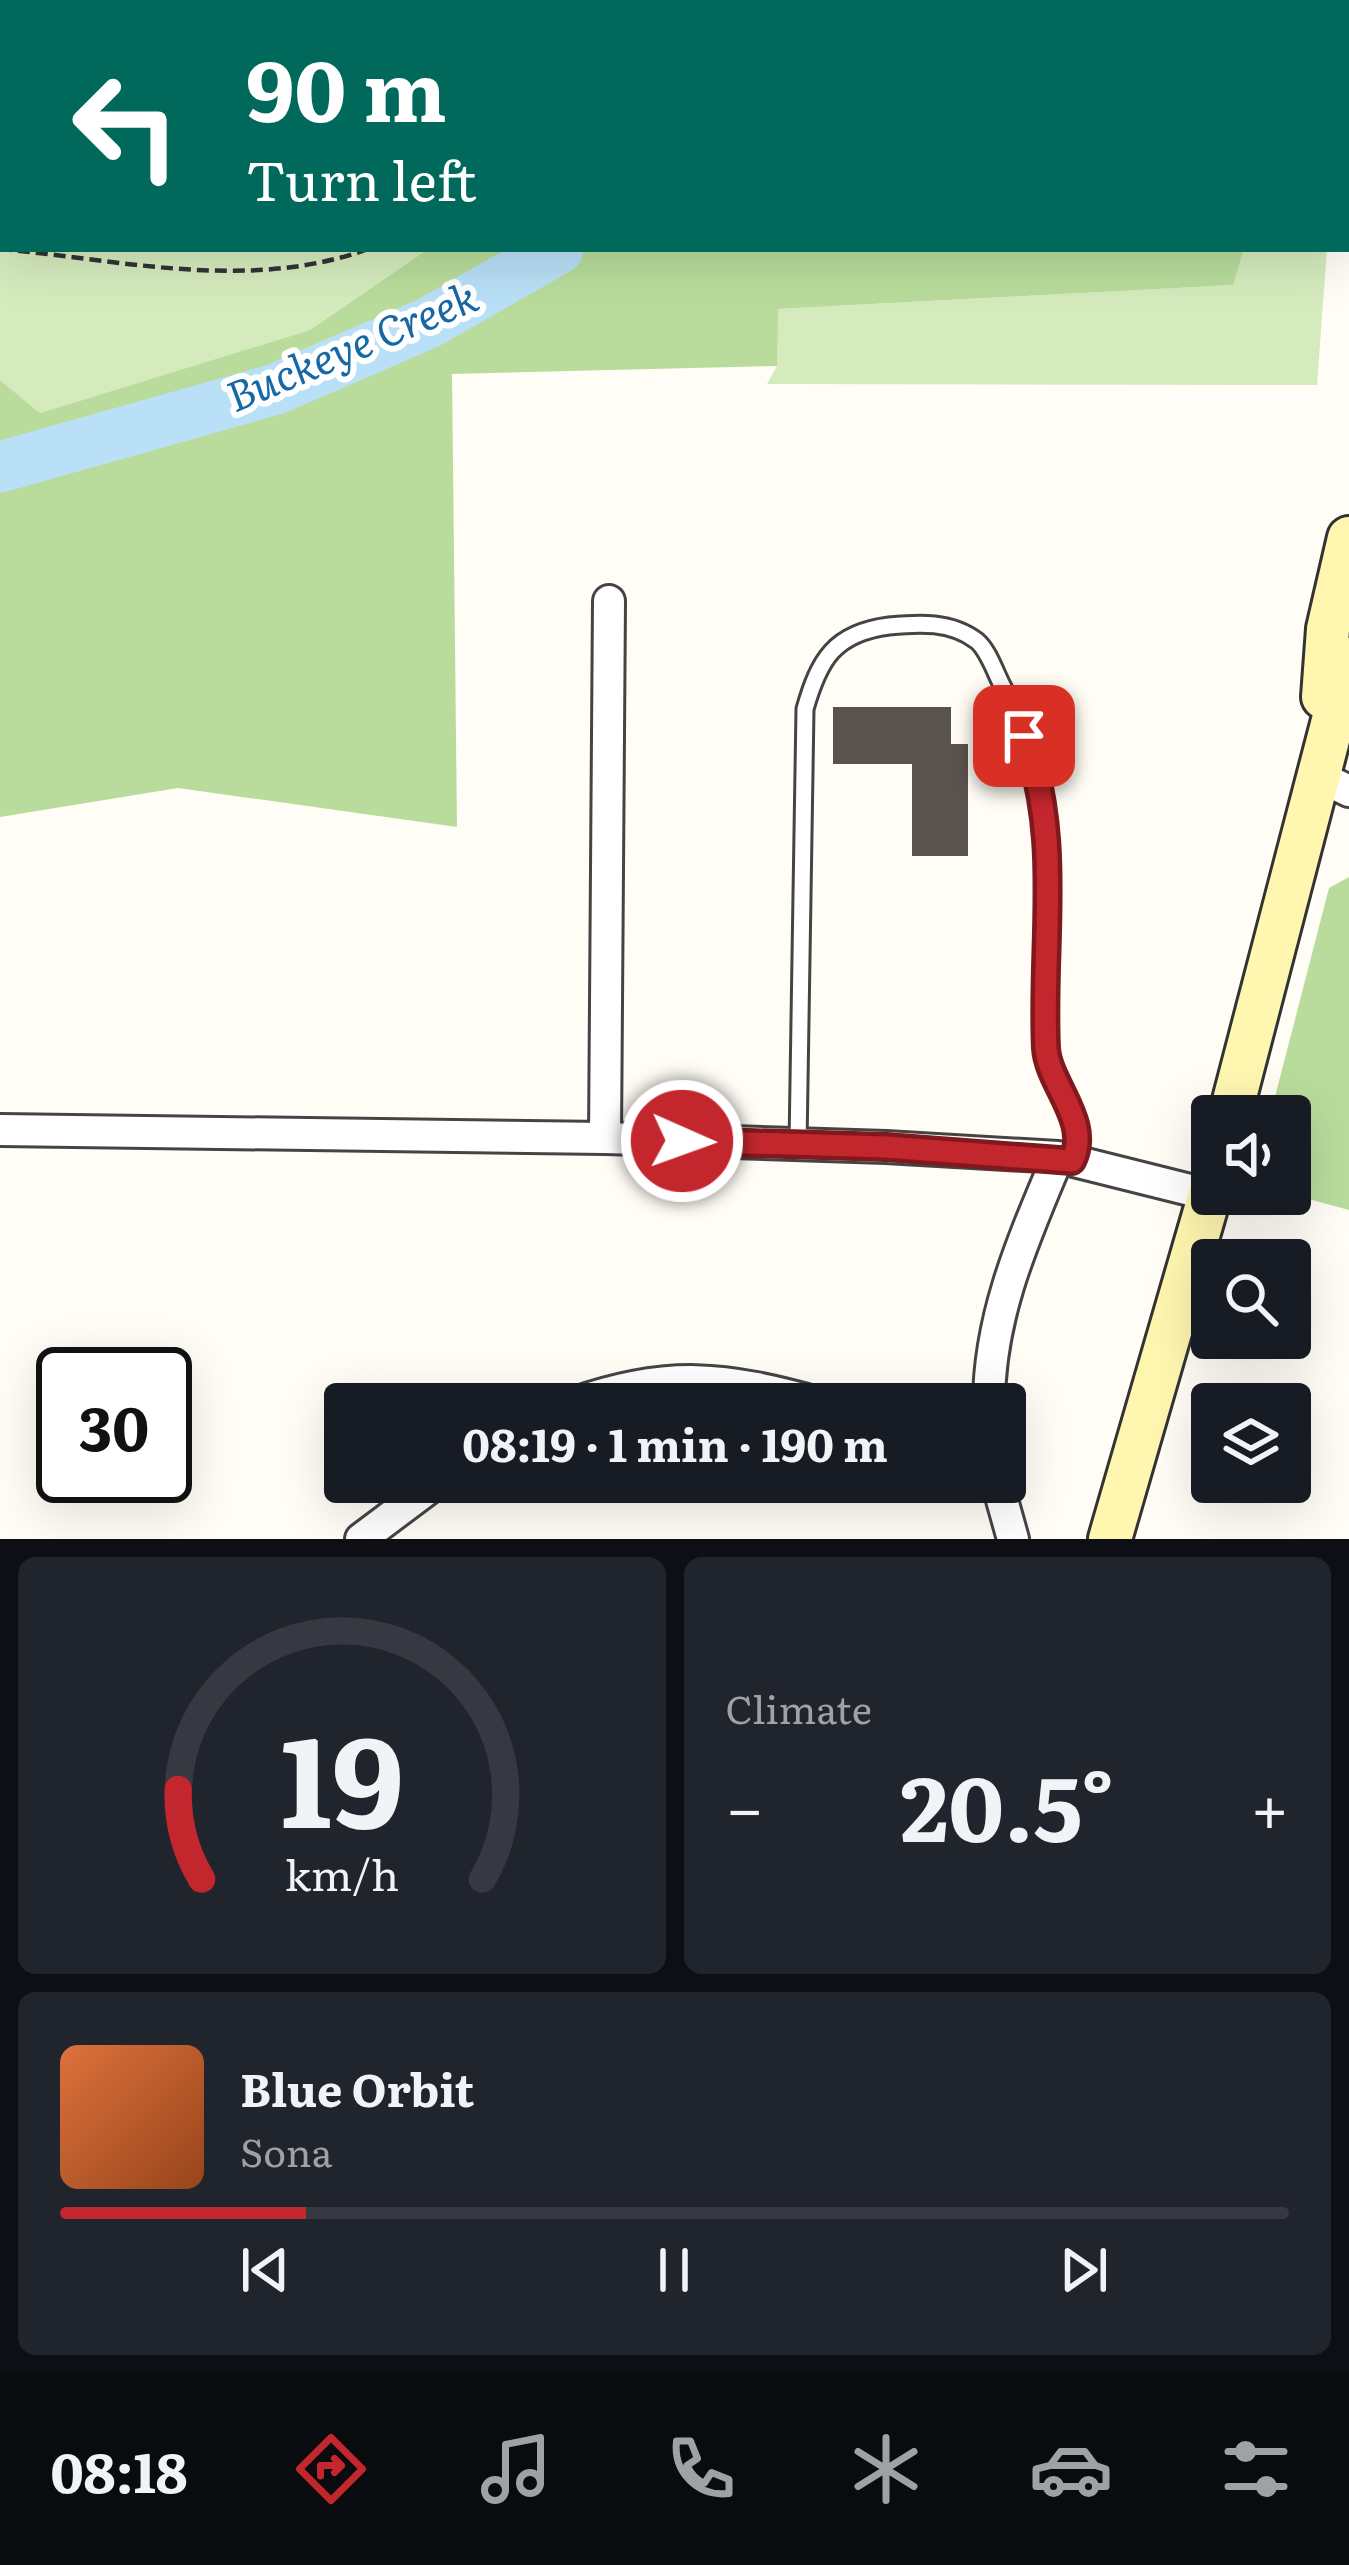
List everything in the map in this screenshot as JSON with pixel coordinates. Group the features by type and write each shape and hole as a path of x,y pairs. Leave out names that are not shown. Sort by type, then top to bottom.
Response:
{"main road":[{"path":"1334,783 1328,628 1349,538"},
{"path":"1237,1095 1334,783 1349,659"},
{"path":"1110,1539 1204,1215"}],"street":[{"path":"605,1138 609,601"},
{"path":"0,1130 798,1144 1065,1159 1191,1187"},
{"path":"988,1383 998,1312 1065,1159"},
{"path":"660,1383 733,1383"},
{"path":"361,1539 409,1503"},
{"path":"1002,1503 1013,1539"}],"lane":[{"path":"798,1144 805,709 826,655 844,641 871,628 920,622 949,627 980,643 1037,770 1048,868 1046,1055 1067,1096 1078,1148 1065,1159"}],"path":[{"path":"60,252 242,274 329,263 360,252"}],"green space":[{"path":"0,252 424,252 310,330 40,413 0,380"},
{"path":"424,252 1243,252 1233,285 778,309 777,366 452,374 457,827 178,788 0,817 0,380 40,413 310,330"},
{"path":"1243,252 1327,252 1317,385 767,384 777,366 777,309 1232,285"},
{"path":"1349,877 1349,1210 1311,1200 1311,1095 1275,1095 1329,888"}],"building":[{"path":"833,707 951,707 951,744 968,744 968,856 912,856 912,764 833,764"}],"waterway":[{"name":"Buckeye Creek","path":"0,467 276,389 428,323 553,252"}],"route":[{"path":"682,1141 886,1147 1072,1161 1078,1148 1067,1096 1046,1055 1048,868 1037,770 1024,736"}]}
